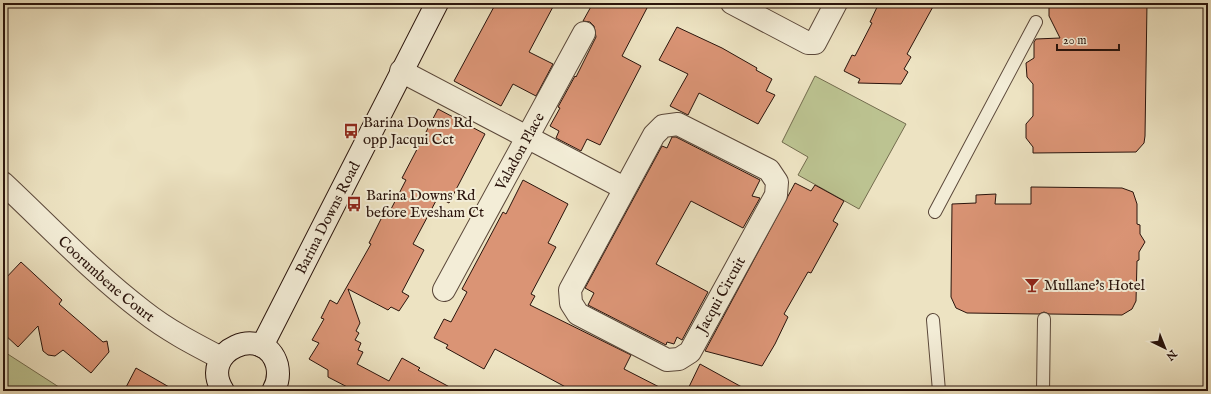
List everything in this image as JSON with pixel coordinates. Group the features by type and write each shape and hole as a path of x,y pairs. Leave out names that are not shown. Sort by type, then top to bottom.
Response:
{"street":[{"name":"Barina Downs Road","path":"262,346 437,3"},
{"path":"732,3 808,43 815,43 836,3"},
{"name":"Valadon Place","path":"444,290 584,33"},
{"path":"401,71 624,188"},
{"name":"Jacqui Circuit","path":"678,124 769,170 777,182 776,195 702,331 690,352 679,359 667,360 578,314 571,303 570,290 624,188 654,135 663,126 678,124"},
{"name":"Coorumbene Court","path":"3,183 143,312 175,334 221,358"},
{"path":"223,391 218,377 221,358 235,346 244,343 262,346 273,356 278,370 278,380 274,390"}],"lane":[{"path":"935,212 1036,22"},
{"path":"1043,391 1044,319"},
{"path":"933,320 939,391"}],"green space":[{"path":"815,76 906,124 859,209 798,175 808,157 782,142"},
{"path":"3,351 65,391 3,391"}],"building":[{"path":"496,3 555,3 529,52 553,64 536,96 513,84 501,106 454,81"},
{"path":"593,3 639,3 647,8 622,56 641,66 600,145 587,139 581,151 556,138 559,131 550,126 560,108 558,107 575,76 576,77 596,37 594,26 590,22 583,21"},
{"path":"879,3 935,3 907,54 911,57 904,69 908,72 901,84 858,83 860,79 844,71 852,55 855,56 872,23 870,22"},
{"path":"1049,3 1147,3 1145,136 1144,143 1136,152 1033,153 1033,147 1026,138 1026,124 1033,116 1033,84 1027,77 1026,63 1034,58 1034,42 1036,39 1060,38 1049,16"},
{"path":"677,27 722,48 757,68 756,70 772,79 766,91 775,95 758,124 699,93 688,115 670,106 688,74 659,60"},
{"path":"438,109 485,134 449,203 438,197 413,244 424,250 402,292 409,296 399,311 391,307 388,310 348,289 360,323 356,331 359,333 355,340 361,343 358,350 363,352 357,364 389,381 402,358 420,368 418,370 457,391 355,391 328,377 328,370 309,359 319,343 312,340 324,319 321,318 330,300 337,304 371,244 369,243 385,211 389,213 406,180 402,178"},
{"path":"672,137 676,137 760,180 752,196 760,198 743,228 691,201 656,264 708,292 682,340 677,337 674,344 667,342 666,345 588,305 594,293 585,288 662,146 667,148"},
{"path":"523,180 568,204 548,243 556,247 531,294 535,296 530,305 631,355 624,369 667,391 573,391 495,349 484,369 446,348 448,345 434,338 444,319 451,322 467,292 462,289 503,212 506,214"},
{"path":"795,183 811,191 815,185 844,201 833,221 838,224 811,273 808,272 784,314 788,317 775,344 762,366 705,351"},
{"path":"1031,187 1122,188 1133,192 1137,204 1137,224 1140,225 1140,234 1145,242 1139,252 1139,260 1137,261 1136,301 1132,309 1122,315 1049,314 1044,312 1039,314 967,313 956,308 951,297 952,204 976,203 976,195 996,194 995,204 1031,204"},
{"path":"21,262 62,300 59,304 103,342 107,341 109,352 91,373 63,350 55,356 48,355 43,351 38,326 18,347 3,333 3,281"},
{"path":"700,364 749,391 687,391"},
{"path":"136,368 176,391 124,391"}],"place":[{"name":"Barina Downs Rd opp Jacqui Cct","path":"351,131"},
{"name":"Barina Downs Rd before Evesham Ct","path":"354,204"},
{"name":"Mullane's Hotel","path":"1032,285"}]}
